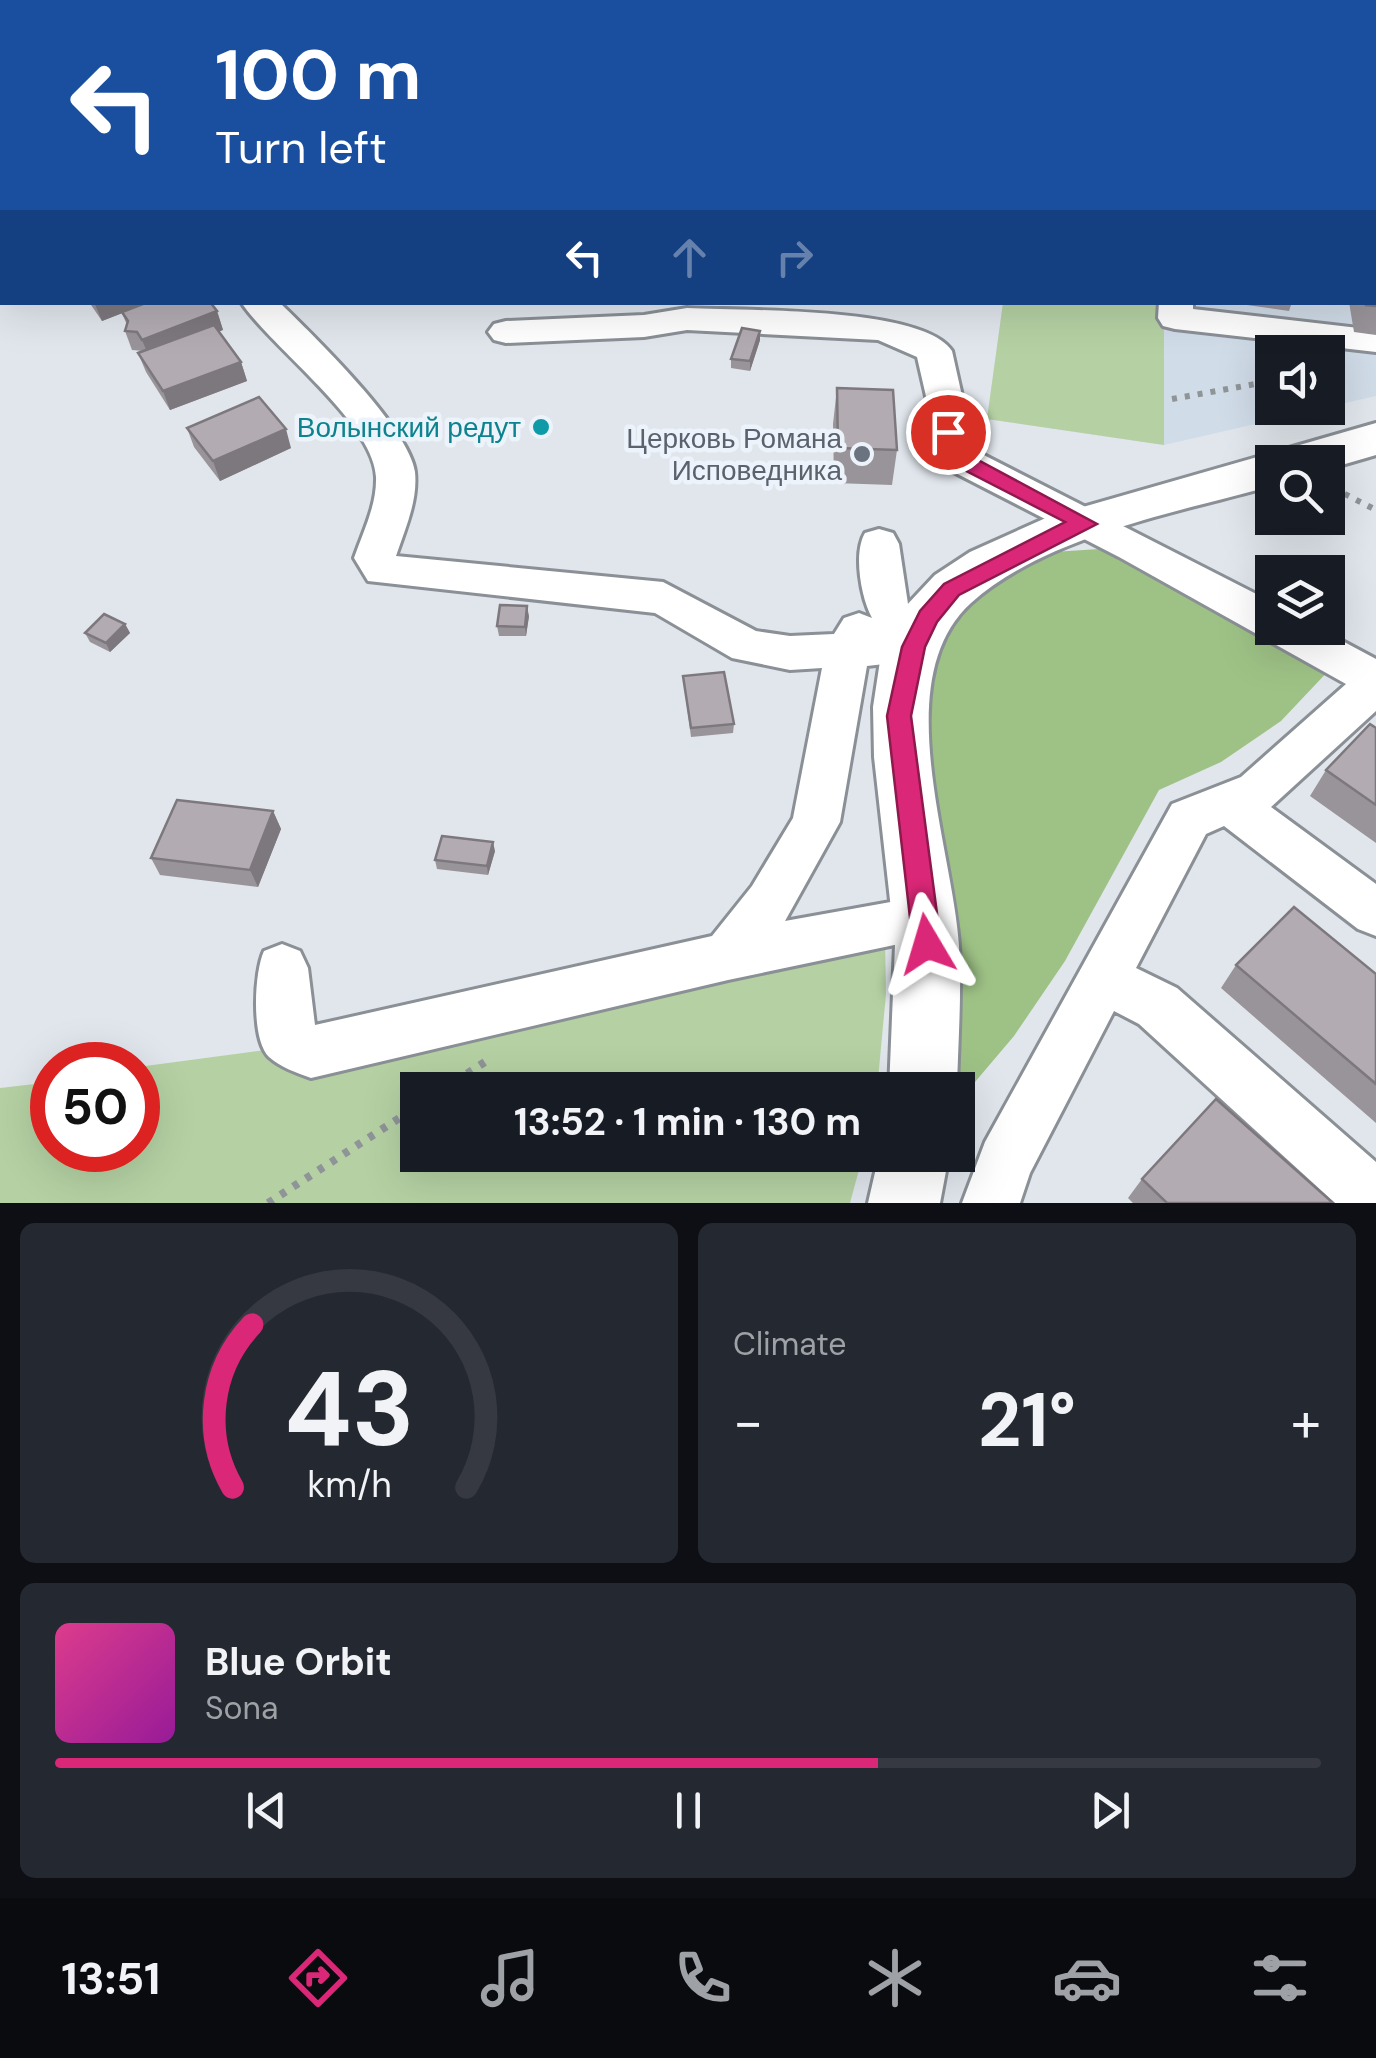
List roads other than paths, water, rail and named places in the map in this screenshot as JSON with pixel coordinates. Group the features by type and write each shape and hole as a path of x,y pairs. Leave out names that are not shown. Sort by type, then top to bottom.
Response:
{"main road":[{"path":"1345,458 1376,440"},
{"path":"923,1072 924,919 899,716 900,626 928,617 952,590 1047,538 1255,474"},
{"path":"904,1203 910,1172"}],"street":[{"path":"262,305 282,322 378,435 392,459 396,486 375,558 383,570 472,582 664,598 747,646 790,653 848,652"},
{"path":"1176,305 1175,318 1376,341"},
{"path":"506,332 644,326 687,319 877,316 934,352 956,457 1255,613"},
{"path":"728,956 770,902 816,822 852,636 900,626 878,544"},
{"path":"991,1203 1006,1162 1105,980 1147,891 1189,819 1258,790 1376,682 1312,645"},
{"path":"1231,804 1376,913"},
{"path":"282,968 282,1028 292,1043 311,1052 728,956 924,919"},
{"path":"1105,980 1158,1006 1376,1201"}],"place":[{"name":"Волынский редут","path":"541,427"},
{"name":"Церковь Романа Исповедника","path":"862,454"}]}
